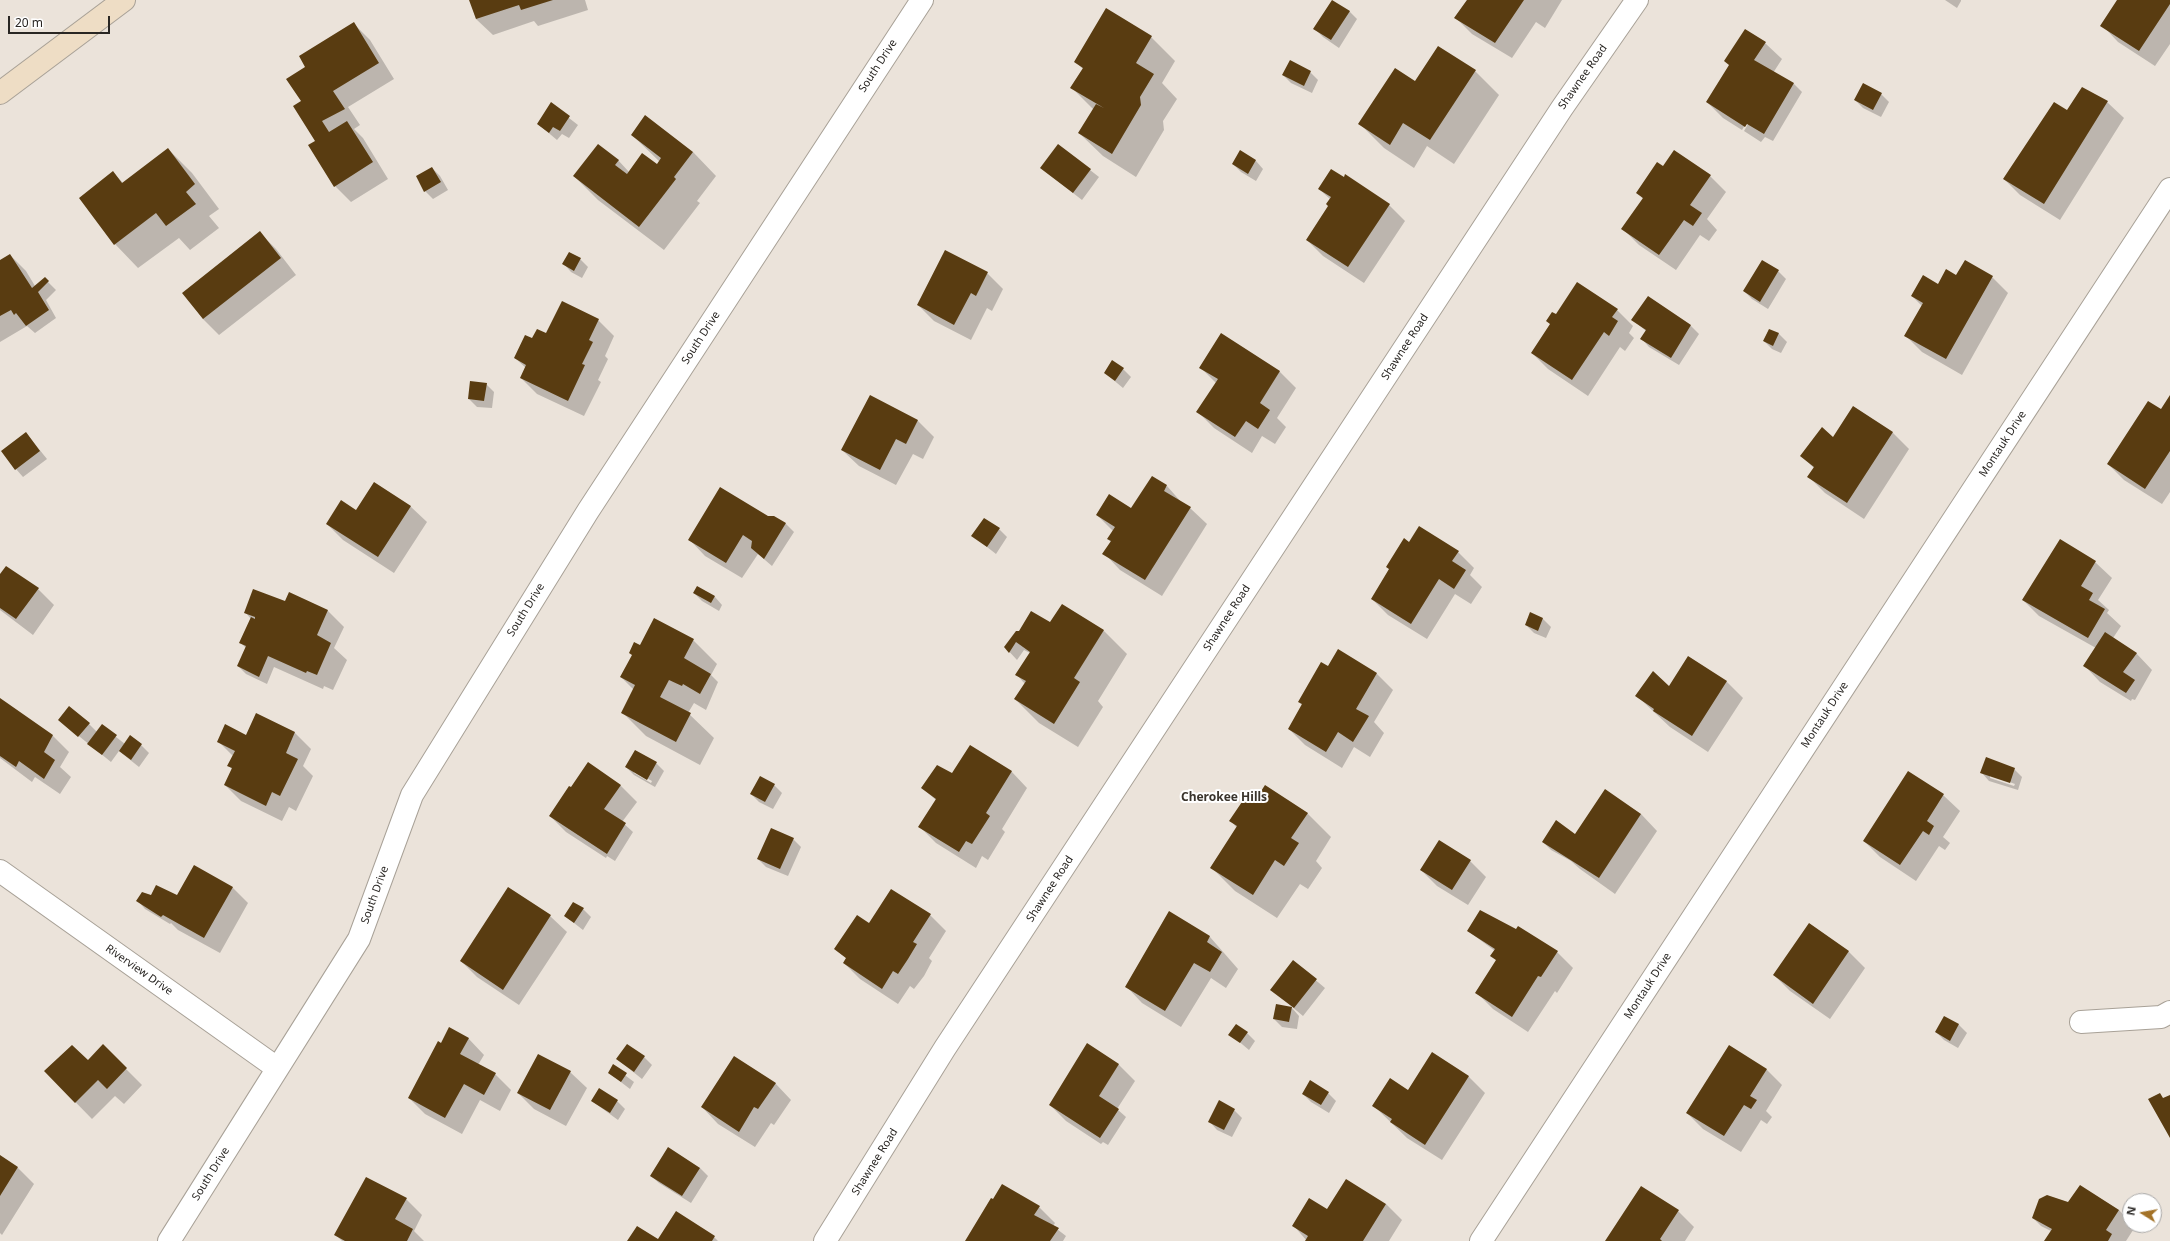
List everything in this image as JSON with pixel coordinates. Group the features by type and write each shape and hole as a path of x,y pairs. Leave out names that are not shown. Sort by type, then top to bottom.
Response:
{"street":[{"path":"0,93 124,0"},
{"name":"South Drive","path":"169,1241 359,939 412,795 588,511 922,0"},
{"name":"Shawnee Road","path":"825,1241 950,1042 1553,121 1637,0"},
{"name":"Montauk Drive","path":"1481,1241 2170,189"},
{"name":"Riverview Drive","path":"0,871 277,1068"},
{"path":"2081,1022 2162,1017 2170,1012"}],"building":[{"path":"469,0 553,0 521,10 519,5 476,19"},
{"path":"1332,0 1350,11 1331,40 1313,29"},
{"path":"1467,0 1524,0 1495,43 1454,18"},
{"path":"2117,0 2170,0 2170,4 2139,51 2100,26"},
{"path":"1106,8 1152,36 1136,63 1154,74 1140,97 1141,105 1112,154 1078,133 1096,104 1104,108 1070,88 1083,68 1074,62"},
{"path":"354,22 379,63 333,91 345,109 322,121 329,132 347,121 373,162 334,187 308,145 315,141 293,106 301,101 286,79 305,67 299,56"},
{"path":"1745,29 1766,42 1754,60 1794,83 1764,134 1747,124 1745,127 1706,102 1729,65 1724,61"},
{"path":"1438,46 1476,70 1430,140 1403,123 1390,145 1358,124 1395,68 1415,81"},
{"path":"1290,60 1311,71 1304,86 1282,75"},
{"path":"1863,83 1882,93 1873,110 1854,100"},
{"path":"2082,87 2108,101 2044,204 2003,179 2054,102 2067,110"},
{"path":"551,102 570,116 560,131 553,127 549,133 537,124"},
{"path":"645,115 693,152 674,177 676,179 639,227 573,176 598,144 619,160 615,165 627,174 642,153 657,164 661,158 631,135"},
{"path":"1058,144 1091,169 1073,193 1040,168"},
{"path":"168,148 195,184 186,192 196,204 166,226 156,213 114,245 79,198 113,171 122,183"},
{"path":"1240,150 1256,160 1248,174 1232,164"},
{"path":"1674,150 1711,175 1690,205 1702,213 1693,226 1684,220 1659,255 1621,229 1643,198 1636,193 1657,162 1663,166"},
{"path":"432,167 441,182 424,192 416,176"},
{"path":"1331,169 1344,177 1345,174 1390,204 1348,267 1306,240 1328,206 1326,204 1331,197 1318,189"},
{"path":"260,231 281,258 203,319 182,293"},
{"path":"945,250 988,272 976,296 971,293 954,325 917,305"},
{"path":"569,252 581,258 574,271 562,264"},
{"path":"10,254 32,288 45,277 49,281 38,292 49,310 26,326 16,313 14,315 11,310 0,316 0,260"},
{"path":"1762,260 1779,270 1760,302 1743,291"},
{"path":"1965,260 1993,276 1946,359 1904,336 1923,303 1911,296 1923,275 1938,284 1946,269 1956,275"},
{"path":"1577,282 1618,309 1612,317 1618,321 1609,336 1604,332 1572,380 1531,353 1550,324 1546,321 1552,312 1556,314"},
{"path":"1648,296 1691,325 1671,358 1640,339 1646,330 1631,320"},
{"path":"562,301 599,319 589,340 593,342 582,364 585,365 568,401 520,378 526,365 514,358 525,335 532,338 537,329 546,333"},
{"path":"1769,329 1779,333 1773,346 1763,341"},
{"path":"1221,333 1280,371 1260,403 1270,410 1258,429 1246,421 1235,437 1196,412 1218,379 1199,368"},
{"path":"1112,360 1124,368 1115,381 1104,373"},
{"path":"470,381 487,383 484,401 468,399"},
{"path":"870,395 918,420 906,444 896,439 880,470 841,450"},
{"path":"2170,395 2170,451 2145,489 2107,464 2148,401 2161,409"},
{"path":"1853,406 1893,432 1847,503 1807,477 1814,467 1800,456 1822,427 1833,437"},
{"path":"26,432 40,451 15,470 1,451"},
{"path":"1152,476 1167,485 1164,491 1191,507 1145,580 1102,554 1111,541 1107,539 1115,527 1096,515 1109,494 1131,508"},
{"path":"374,482 411,506 378,557 326,524 341,500 356,510"},
{"path":"720,487 768,516 774,516 786,523 764,559 751,548 752,541 743,535 726,563 688,540"},
{"path":"984,518 1000,528 987,547 971,536"},
{"path":"1419,526 1459,551 1452,561 1466,570 1454,589 1439,579 1411,624 1371,599 1389,569 1386,567 1404,538 1409,542"},
{"path":"2060,539 2096,561 2081,586 2093,593 2089,600 2105,609 2088,638 2022,600"},
{"path":"6,566 39,588 16,619 0,608 0,574"},
{"path":"697,586 715,596 711,603 693,593"},
{"path":"253,589 285,601 289,592 328,610 317,635 331,643 317,675 307,671 306,673 268,656 259,677 237,666 246,646 239,643 251,617 255,619 255,617 244,613"},
{"path":"1062,604 1104,630 1074,678 1080,682 1054,724 1014,699 1026,681 1015,675 1030,652 1016,642 1009,653 1004,647 1016,631 1019,631 1031,611 1050,622"},
{"path":"1530,612 1543,618 1538,631 1525,625"},
{"path":"654,618 694,639 684,658 711,674 700,694 683,684 682,686 669,680 660,697 691,713 676,742 621,713 635,685 620,677 632,655 629,653 634,642 640,645"},
{"path":"2105,632 2137,653 2123,672 2135,680 2126,693 2083,666"},
{"path":"1338,649 1377,673 1356,709 1369,716 1353,742 1338,732 1326,752 1288,729 1302,704 1298,702 1321,662 1328,666"},
{"path":"1688,656 1727,681 1692,736 1653,711 1654,709 1635,696 1653,671 1669,686"},
{"path":"0,698 53,735 44,752 55,760 44,779 19,761 16,767 0,756"},
{"path":"69,706 90,723 78,737 58,720"},
{"path":"256,713 295,732 286,753 298,759 280,796 272,792 266,806 224,785 232,768 227,766 235,751 217,742 225,724 246,735"},
{"path":"102,724 117,735 102,755 87,744"},
{"path":"130,735 142,744 131,760 119,751"},
{"path":"970,745 1012,771 986,813 990,816 972,844 966,841 959,852 918,827 936,799 921,788 937,765 952,773"},
{"path":"635,750 657,762 647,780 625,767"},
{"path":"1986,757 2015,768 2010,783 1980,773"},
{"path":"588,762 621,785 604,809 626,823 607,854 549,816 569,786 571,787"},
{"path":"1908,771 1944,794 1927,821 1934,826 1929,835 1923,831 1900,865 1863,841"},
{"path":"760,776 775,784 765,802 750,794"},
{"path":"1265,785 1308,813 1291,838 1299,843 1284,866 1275,860 1253,895 1210,868 1237,826 1229,821 1246,796 1254,802"},
{"path":"1605,789 1641,814 1599,878 1542,842 1556,820 1575,834"},
{"path":"771,828 794,838 780,869 757,859"},
{"path":"1439,840 1471,860 1452,890 1420,870"},
{"path":"194,865 233,887 204,938 163,915 161,917 136,901 142,892 151,895 156,885 177,895"},
{"path":"508,887 551,915 503,990 460,961"},
{"path":"891,889 931,914 913,942 917,944 908,959 898,974 893,971 882,989 843,963 846,958 834,949 857,915 869,923"},
{"path":"573,902 584,908 574,923 564,916"},
{"path":"1480,910 1516,929 1518,926 1558,951 1541,977 1538,976 1512,1017 1475,993 1496,960 1490,956 1495,949 1467,931"},
{"path":"1169,911 1210,936 1207,942 1222,952 1210,972 1194,963 1165,1011 1125,987"},
{"path":"1809,923 1849,951 1813,1004 1773,975"},
{"path":"1293,960 1317,979 1294,1008 1270,990"},
{"path":"1276,1004 1292,1007 1289,1022 1273,1019"},
{"path":"1944,1016 1959,1024 1950,1041 1935,1032"},
{"path":"1236,1024 1248,1032 1240,1043 1228,1035"},
{"path":"449,1027 469,1038 460,1054 496,1073 484,1095 464,1084 445,1118 408,1098 438,1041 441,1043"},
{"path":"1087,1043 1119,1064 1099,1096 1119,1109 1100,1138 1049,1105"},
{"path":"103,1044 127,1068 107,1089 98,1080 75,1103 44,1071 72,1045 88,1060"},
{"path":"627,1044 645,1056 634,1072 616,1059"},
{"path":"1729,1045 1767,1069 1750,1096 1757,1100 1751,1109 1744,1105 1724,1136 1686,1113"},
{"path":"1432,1052 1469,1076 1425,1145 1390,1122 1392,1119 1372,1106 1390,1078 1408,1090"},
{"path":"538,1054 571,1071 550,1110 517,1093"},
{"path":"734,1056 776,1083 758,1109 754,1107 739,1132 701,1107"},
{"path":"613,1064 627,1073 621,1082 608,1073"},
{"path":"1310,1080 1329,1092 1321,1105 1302,1094"},
{"path":"599,1088 618,1100 610,1113 591,1101"},
{"path":"2160,1093 2163,1098 2170,1095 2170,1138 2148,1099"},
{"path":"1219,1100 1235,1109 1224,1130 1208,1122"},
{"path":"668,1147 700,1168 682,1196 650,1176"},
{"path":"0,1155 18,1167 0,1196"},
{"path":"366,1177 407,1198 395,1219 413,1229 407,1241 345,1241 334,1235"},
{"path":"1346,1179 1386,1204 1363,1241 1305,1241 1308,1236 1292,1226 1309,1198 1327,1209"},
{"path":"1002,1184 1040,1206 1034,1215 1059,1228 1050,1241 965,1241 991,1198 993,1199"},
{"path":"2080,1185 2119,1210 2106,1230 2112,1234 2108,1241 2044,1241 2052,1229 2032,1218 2039,1199 2047,1195 2068,1202"},
{"path":"1641,1186 1679,1210 1660,1239 1662,1241 1605,1241"},
{"path":"676,1211 715,1236 712,1241 627,1241 637,1226 658,1239"}],"district":[{"name":"Cherokee Hills","path":"1224,798"}]}
